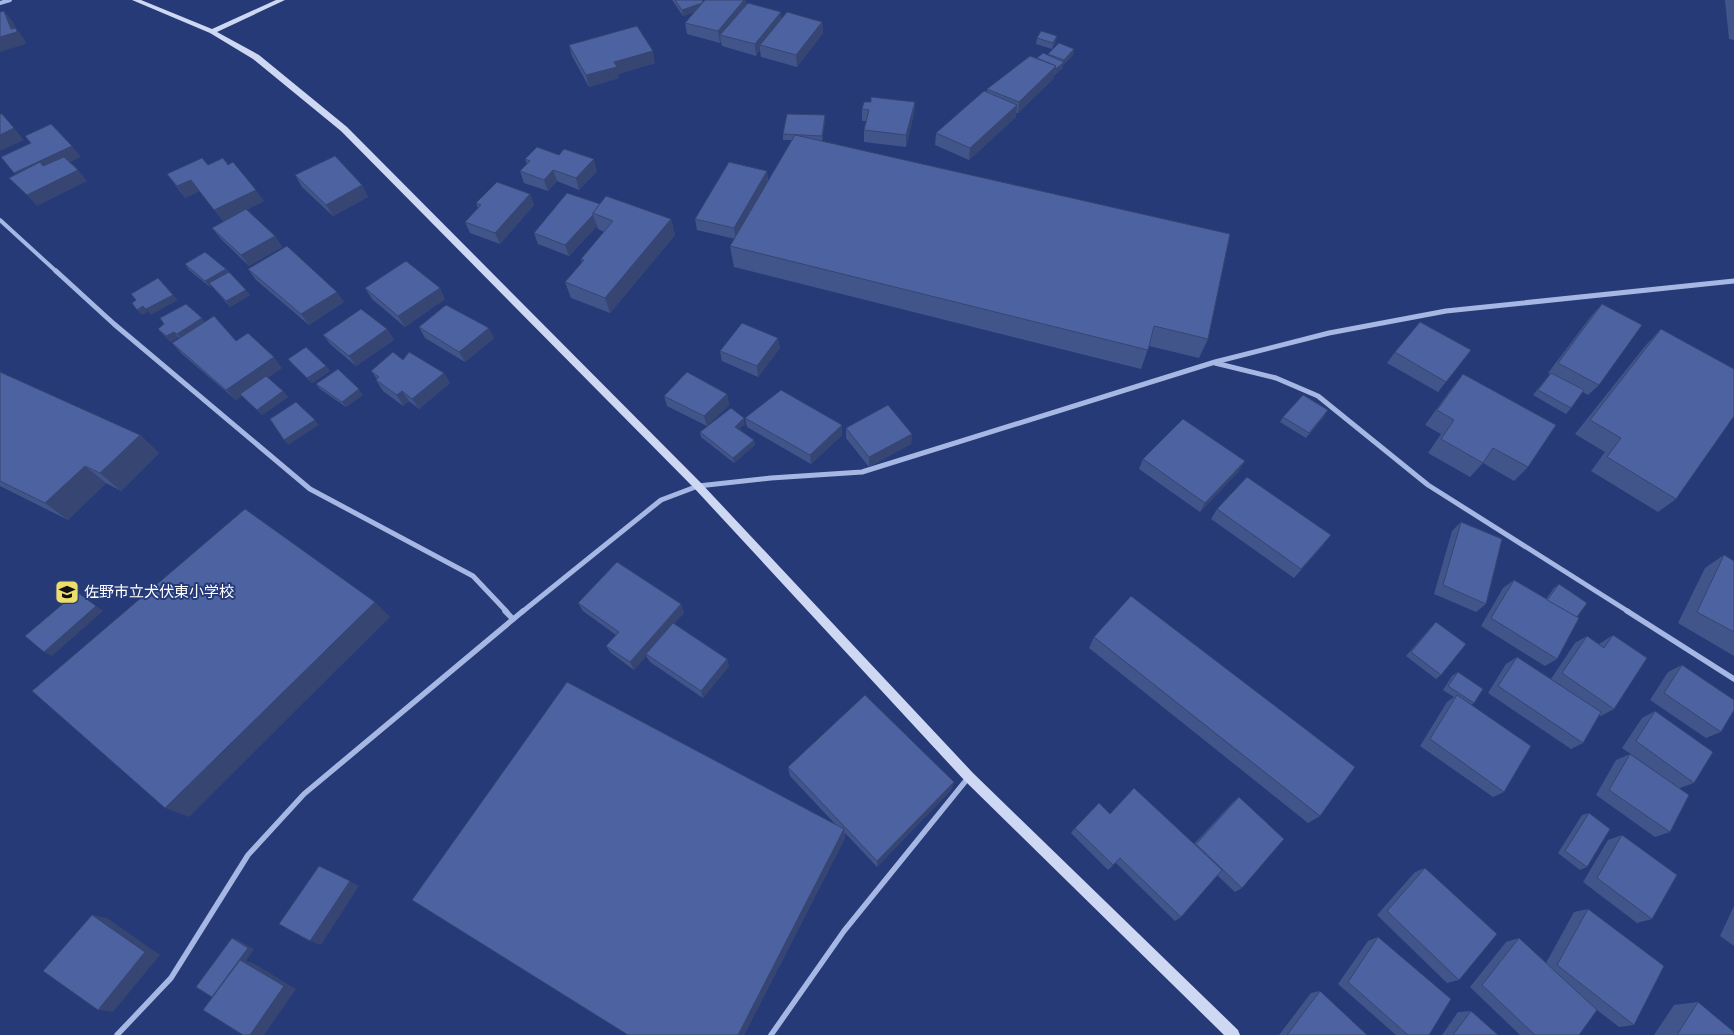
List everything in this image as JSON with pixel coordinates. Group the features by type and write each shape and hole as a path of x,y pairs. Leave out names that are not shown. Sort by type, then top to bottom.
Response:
{"street":[{"path":"0,4 10,0"},
{"path":"135,0 212,32 256,57 344,129 698,486 969,777 1233,1035"},
{"path":"212,32 282,0"},
{"path":"0,220 114,324 310,489 473,576 513,619"},
{"path":"117,1035 171,978 210,913 248,856 304,794 513,619 661,500 698,486 771,478 862,472 1215,362 1329,333 1446,311 1734,281"},
{"path":"1215,362 1276,378 1318,396 1428,485 1734,679"},
{"path":"771,1035 844,931 969,777"}],"building":[{"path":"675,0 702,0 703,2 682,10"},
{"path":"705,0 744,0 718,31 685,23"},
{"path":"748,3 781,12 755,44 720,35"},
{"path":"4,11 11,29 16,28 17,32 0,37 0,12"},
{"path":"787,12 822,22 796,55 760,45"},
{"path":"637,26 653,51 614,62 617,67 586,75 569,45"},
{"path":"1041,31 1057,36 1053,43 1037,38"},
{"path":"1059,43 1074,49 1064,60 1048,54"},
{"path":"1043,53 1064,62 1055,69 1056,66 1037,58"},
{"path":"1030,56 1056,66 1019,102 987,89"},
{"path":"984,91 1017,105 970,148 936,133"},
{"path":"871,97 915,102 906,135 864,130 869,110 862,109 864,102 871,102"},
{"path":"0,114 14,128 0,135"},
{"path":"787,114 825,115 822,136 783,134"},
{"path":"51,124 72,146 14,173 1,157 31,143 25,136"},
{"path":"795,135 1230,234 1208,339 1154,326 1148,350 730,246"},
{"path":"537,147 559,155 564,149 594,159 576,178 553,170 544,180 520,171 530,161 525,159"},
{"path":"335,156 362,185 326,205 295,175"},
{"path":"64,157 78,170 27,195 9,178 40,162 43,166"},
{"path":"202,158 208,165 223,158 228,165 233,162 256,190 214,210 191,180 177,186 167,174"},
{"path":"729,162 767,171 734,228 695,219"},
{"path":"497,182 530,194 495,233 465,222 481,205 476,203"},
{"path":"567,193 600,204 593,215 565,245 534,233"},
{"path":"606,196 671,219 605,298 565,282 584,260 581,259 613,221 593,213"},
{"path":"246,209 275,236 241,255 212,228"},
{"path":"287,246 337,292 301,314 248,269"},
{"path":"205,252 226,269 205,281 185,264"},
{"path":"406,261 440,288 398,316 365,288"},
{"path":"229,272 246,290 226,301 209,283"},
{"path":"158,278 173,295 146,309 143,306 137,310 132,303 136,300 131,294"},
{"path":"186,304 202,318 177,334 174,332 166,336 158,329 164,324 160,318"},
{"path":"1602,304 1642,325 1599,385 1558,363"},
{"path":"446,305 489,328 459,352 419,327"},
{"path":"361,309 387,329 349,356 323,335"},
{"path":"214,316 236,341 248,333 274,357 226,390 172,343"},
{"path":"1420,322 1471,350 1446,382 1395,352"},
{"path":"742,323 778,338 757,366 720,351"},
{"path":"1661,329 1734,369 1734,416 1676,499 1607,457 1621,438 1590,420"},
{"path":"306,347 326,366 307,378 288,359"},
{"path":"393,352 403,360 409,352 444,373 412,399 402,391 397,395 376,380 379,377 371,371"},
{"path":"338,369 359,389 342,402 316,384"},
{"path":"0,372 140,435 100,473 85,466 45,503 0,481"},
{"path":"687,372 727,394 704,416 664,396"},
{"path":"1551,373 1584,390 1571,408 1538,390"},
{"path":"1463,374 1556,425 1528,467 1493,448 1483,463 1441,439 1454,420 1437,410"},
{"path":"266,376 283,391 257,410 240,394"},
{"path":"781,390 842,425 810,455 745,418"},
{"path":"1303,395 1328,410 1309,433 1283,417"},
{"path":"296,402 315,420 284,440 270,419"},
{"path":"888,405 912,434 869,457 846,428"},
{"path":"731,408 744,418 735,427 754,440 733,458 700,432"},
{"path":"1183,419 1245,461 1205,503 1143,459"},
{"path":"1247,477 1331,535 1301,569 1217,509"},
{"path":"245,509 375,602 165,808 32,691"},
{"path":"1461,522 1502,539 1486,604 1443,585"},
{"path":"1724,555 1734,561 1734,632 1697,612"},
{"path":"617,562 681,604 630,662 606,646 619,632 578,603"},
{"path":"1514,580 1579,618 1557,659 1491,618"},
{"path":"1559,584 1587,603 1577,617 1547,600"},
{"path":"77,592 96,606 44,652 25,636"},
{"path":"1131,596 1355,767 1320,816 1094,637"},
{"path":"1436,622 1466,644 1441,675 1411,652"},
{"path":"673,623 727,659 701,691 646,654"},
{"path":"1613,635 1647,658 1614,709 1562,673 1587,636 1604,648"},
{"path":"1517,657 1601,712 1583,743 1498,686"},
{"path":"1682,665 1734,700 1734,710 1721,732 1664,693"},
{"path":"1458,672 1483,689 1474,703 1448,686"},
{"path":"567,682 844,829 738,1035 628,1035 412,900"},
{"path":"865,695 954,782 877,861 788,767"},
{"path":"1457,695 1531,746 1504,792 1430,739"},
{"path":"1655,711 1713,752 1694,783 1636,741"},
{"path":"1630,754 1689,795 1670,832 1609,790"},
{"path":"1134,788 1222,870 1181,917 1120,858 1113,865 1075,828 1099,803 1110,814"},
{"path":"1239,797 1284,839 1242,888 1196,844"},
{"path":"1589,813 1610,829 1587,867 1565,851"},
{"path":"1622,835 1677,875 1652,919 1597,878"},
{"path":"319,866 350,881 310,941 279,924"},
{"path":"1425,868 1497,934 1459,980 1387,911"},
{"path":"1588,909 1664,966 1634,1025 1557,965"},
{"path":"92,915 145,952 98,1010 43,971"},
{"path":"1378,937 1451,999 1429,1035 1408,1035 1348,982"},
{"path":"232,938 248,948 212,997 196,987"},
{"path":"1519,938 1597,1010 1579,1035 1535,1035 1482,985"},
{"path":"240,960 284,986 250,1035 243,1035 203,1010"},
{"path":"1320,991 1367,1035 1287,1035"},
{"path":"1698,1002 1734,1032 1734,1035 1677,1035"},
{"path":"1471,1011 1498,1035 1453,1035"}],"place":[{"name":"佐野市立犬伏東小学校","path":"67,592"}]}
